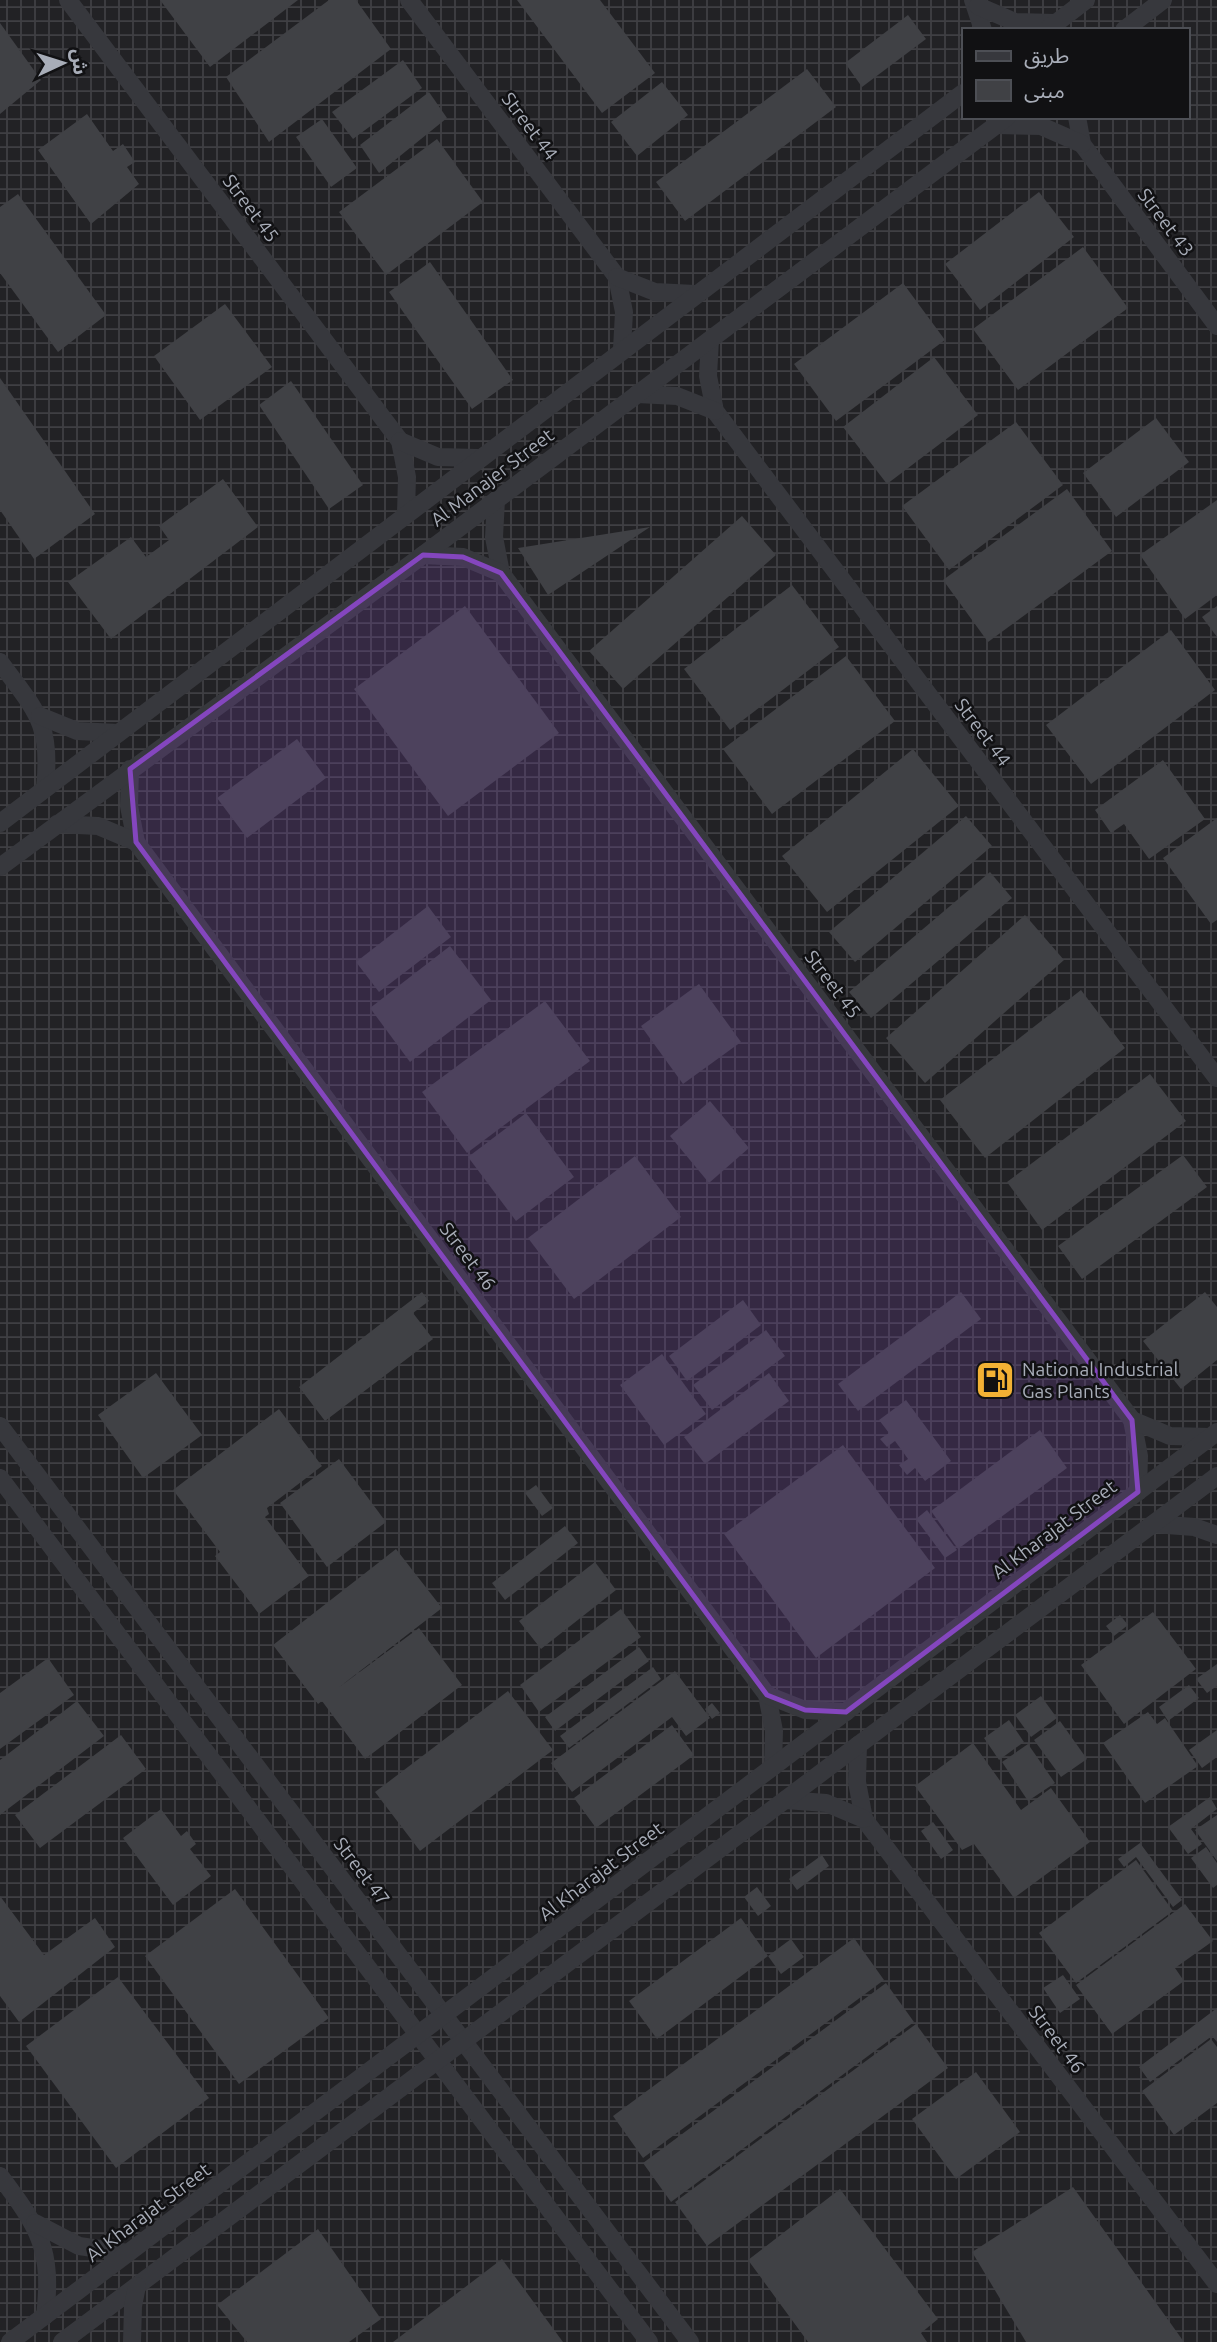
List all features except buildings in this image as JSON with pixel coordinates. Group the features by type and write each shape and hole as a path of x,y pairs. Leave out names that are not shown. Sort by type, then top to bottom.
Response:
{"street":[{"name":"Street 45","path":"68,0 400,441 407,477 405,513"},
{"name":"Street 44","path":"409,0 617,277 624,312 622,349"},
{"path":"975,3 1015,22 1051,26 1086,0"},
{"path":"1127,28 1163,0"},
{"path":"975,3 982,28"},
{"name":"Al Manajer Street","path":"0,822 962,94"},
{"name":"Street 43","path":"1077,119 1082,144 1217,326"},
{"name":"Al Manajer Street","path":"0,867 423,555 1002,121"},
{"name":"Street 43","path":"1002,121 1041,126 1082,144"},
{"path":"617,277 655,292 695,294"},
{"name":"Street 44","path":"710,340 708,376 715,411 1217,1078"},
{"path":"637,394 677,396 715,411"},
{"path":"400,441 438,457 478,458"},
{"name":"Street 45","path":"496,500 494,537 500,573 1132,1420 1139,1456 1138,1492"},
{"name":"Street 45","path":"423,555 463,557 500,573"},
{"path":"0,662 40,716 47,751 45,788"},
{"path":"40,716 78,731 118,733"},
{"name":"Street 46","path":"130,769 129,806 136,842 767,1695 774,1731 773,1767"},
{"path":"57,824 98,826 136,842"},
{"path":"1132,1420 1170,1436 1214,1435"},
{"name":"Street 47","path":"0,1426 690,2342"},
{"name":"Al Kharajat Street","path":"10,2342 1214,1435"},
{"path":"62,2342 1217,1476"},
{"path":"0,1478 649,2342"},
{"path":"1153,1524 1194,1527 1217,1535"},
{"path":"767,1695 805,1710 846,1712"},
{"name":"Street 46","path":"858,1745 857,1782 864,1819 1217,2284"},
{"name":"Street 46","path":"785,1800 826,1803 864,1819"},
{"path":"0,2176 35,2223 47,2269 45,2316"},
{"path":"35,2223 79,2246 128,2253"},
{"path":"132,2342 132,2306 137,2286"}],"highlighted area":[{"path":"423,555 463,557 501,573 1132,1420 1138,1492 846,1712 805,1710 767,1695 136,842 130,769"}],"shaded area":[{"path":"0,0 1217,0 1217,2342 0,2342"}],"place":[{"name":"National Industrial Gas Plants","path":"995,1380"}]}
